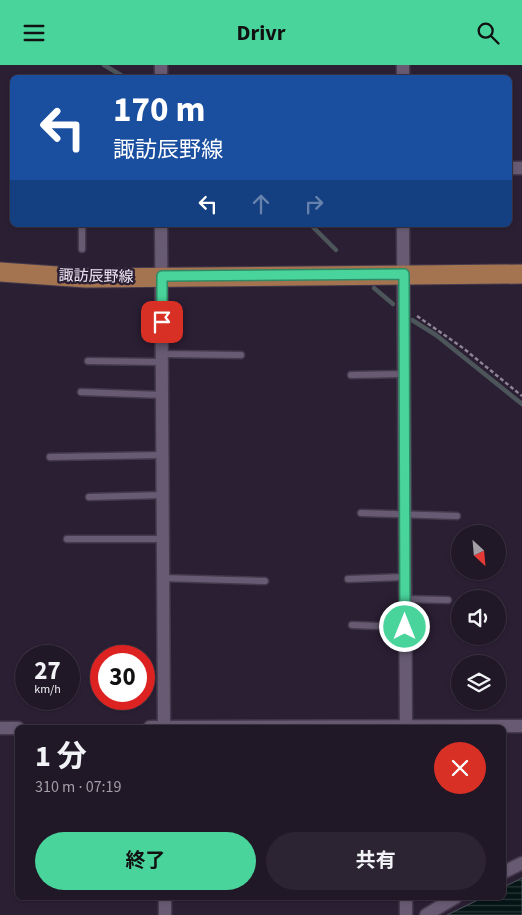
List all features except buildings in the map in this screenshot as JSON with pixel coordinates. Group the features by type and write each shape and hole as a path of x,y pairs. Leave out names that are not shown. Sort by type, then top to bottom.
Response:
{"main road":[{"name":"諏訪辰野線","path":"0,273 86,278 522,274"}],"street":[{"path":"161,227 164,725"},
{"path":"403,227 406,725"},
{"path":"506,726 522,726"},
{"path":"0,728 15,728"},
{"path":"506,871 522,863"},
{"path":"165,900 165,915"},
{"path":"406,900 406,915"},
{"path":"426,915 451,900"}],"lane":[{"path":"82,227 82,249"},
{"path":"88,361 241,355"},
{"path":"351,375 403,374"},
{"path":"81,392 162,395"},
{"path":"50,457 162,455"},
{"path":"89,497 162,495"},
{"path":"361,513 457,516"},
{"path":"67,539 163,539"},
{"path":"348,579 405,577"},
{"path":"163,578 265,581"},
{"path":"405,599 448,600"},
{"path":"352,625 405,627"}],"path":[{"path":"404,307 463,348 522,396"}],"shaded area":[{"path":"522,878 522,915 447,915 478,900 506,900 506,886"}],"waterway":[{"path":"104,65 121,75"},
{"path":"313,227 336,250"},
{"path":"374,288 393,304"},
{"path":"412,320 436,335 522,404"}],"route":[{"path":"162,322 162,276 404,274 405,627"}]}
